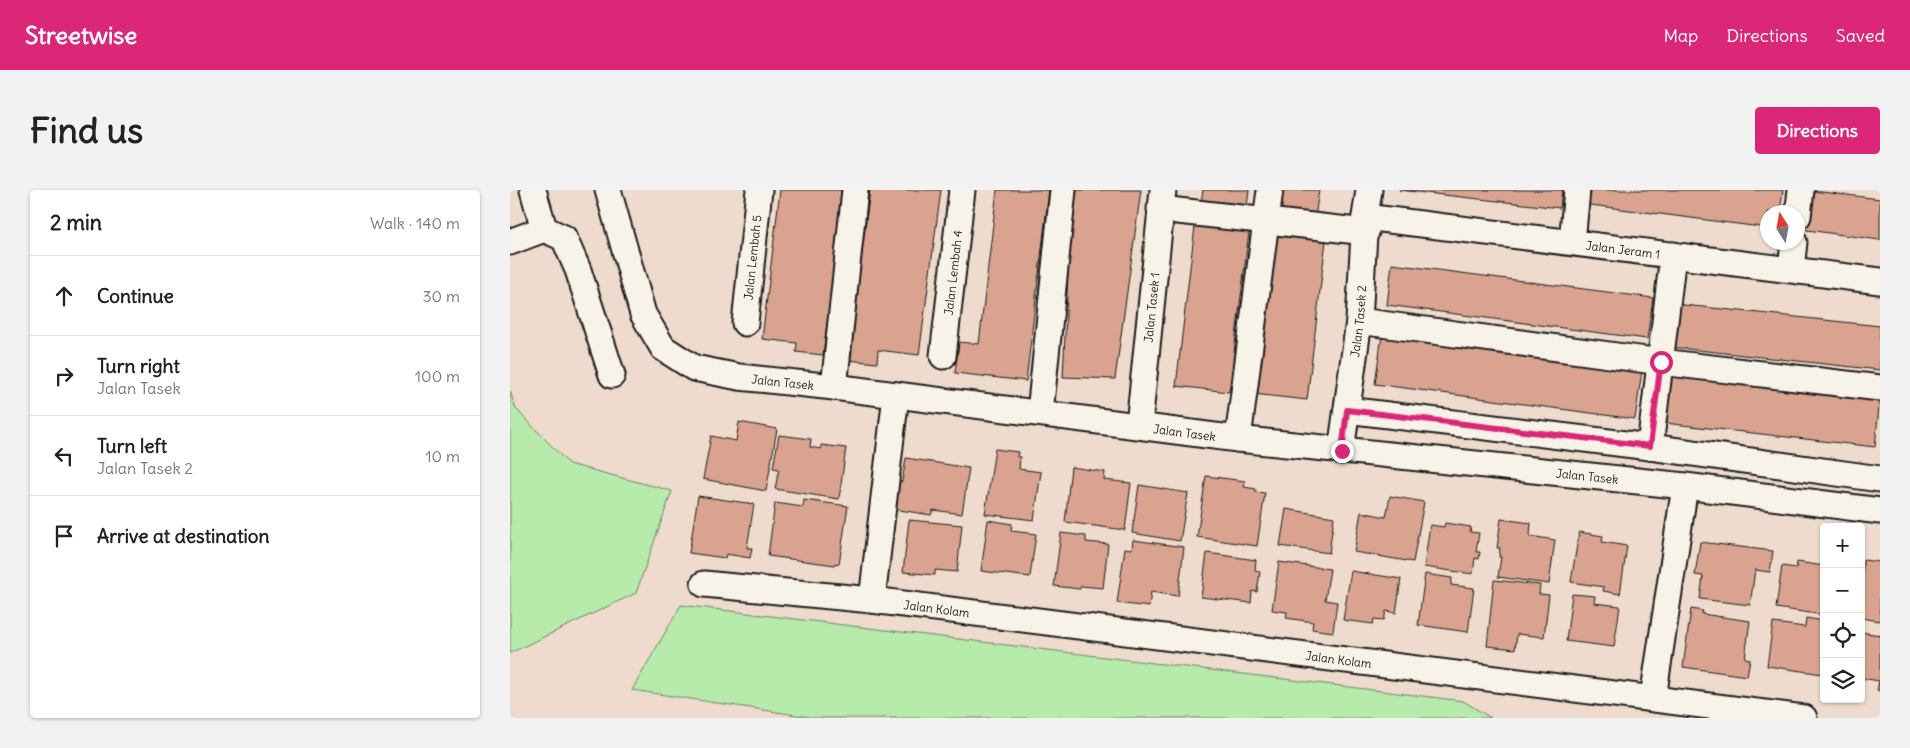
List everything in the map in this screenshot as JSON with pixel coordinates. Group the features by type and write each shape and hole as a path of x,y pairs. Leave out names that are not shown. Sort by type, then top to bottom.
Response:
{"street":[{"path":"533,190 544,229"},
{"name":"Jalan Tasek","path":"608,190 643,314 662,348 694,368 739,377 834,387 1238,439 1685,486 1880,511"},
{"name":"Jalan Lembah 5","path":"745,323 759,190"},
{"path":"834,387 855,190"},
{"name":"Jalan Lembah 4","path":"943,356 962,190"},
{"path":"1040,413 1063,190"},
{"path":"1238,439 1270,190"},
{"name":"Jalan Tasek 2","path":"1342,451 1358,321 1369,190"},
{"path":"1572,242 1577,190"},
{"path":"1799,205 1801,190"},
{"name":"Jalan Jeram 1","path":"1162,200 1266,222 1365,225 1572,242 1880,280"},
{"name":"Jalan Tasek 1","path":"1139,425 1162,200"},
{"path":"510,242 544,229 564,238 578,270 612,375"},
{"path":"1791,269 1793,250"},
{"path":"1650,446 1673,255"},
{"path":"1358,321 1661,362 1880,388"},
{"path":"872,600 896,395"},
{"path":"1347,410 1650,446 1880,480"},
{"path":"1653,698 1685,486"},
{"name":"Jalan Kolam","path":"704,584 872,600 1804,718"}],"green space":[{"path":"510,391 516,409 569,464 672,491 636,593 510,653"},
{"path":"681,605 1463,701 1491,718 816,718 632,690"}],"building":[{"path":"780,190 844,190 823,355 796,352 797,343 762,339"},
{"path":"870,190 941,190 919,355 878,350 877,363 848,360"},
{"path":"997,190 1049,190 1026,381 955,373 959,342 979,344"},
{"path":"1072,190 1141,190 1115,379 1063,377"},
{"path":"1203,190 1249,190 1247,207 1201,202"},
{"path":"1275,190 1319,190 1315,218 1272,212"},
{"path":"1399,190 1562,190 1560,208"},
{"path":"1585,190 1783,190 1781,205 1760,205 1760,227 1583,204"},
{"path":"1805,190 1880,199 1880,240 1805,230 1805,205 1803,205"},
{"path":"1195,226 1249,232 1229,392 1176,386"},
{"path":"1272,234 1326,240 1307,400 1253,394"},
{"path":"1392,264 1653,298 1647,339 1387,305"},
{"path":"1675,304 1880,326 1880,370 1670,347"},
{"path":"1382,335 1642,370 1635,419 1375,384"},
{"path":"1662,371 1880,396 1875,447 1656,422"},
{"path":"739,422 777,429 766,491 703,479 711,436 736,441"},
{"path":"779,435 811,439 810,447 821,449 821,445 846,448 839,499 775,489 779,469 773,468"},
{"path":"995,449 1018,452 1017,457 1020,457 1019,469 1041,472 1034,520 985,514"},
{"path":"906,458 969,468 962,514 933,510 931,515 893,509 897,481 902,482"},
{"path":"1071,467 1105,472 1104,480 1131,483 1125,530 1065,522"},
{"path":"1206,476 1245,481 1244,487 1256,489 1255,492 1265,493 1257,546 1197,537"},
{"path":"1139,485 1188,493 1180,541 1132,533"},
{"path":"698,496 754,504 747,548 752,548 750,558 726,554 725,558 689,553"},
{"path":"1390,496 1424,502 1413,562 1354,552 1361,512 1386,517"},
{"path":"804,500 848,506 839,564 768,556 775,503 803,507"},
{"path":"1286,509 1334,517 1329,553 1280,546"},
{"path":"1501,519 1531,523 1530,536 1555,540 1549,584 1498,577 1501,557 1499,557 1500,548 1497,548"},
{"path":"909,520 962,525 957,572 935,570 935,575 903,572"},
{"path":"988,520 1012,524 1011,531 1036,534 1030,577 981,571"},
{"path":"1445,523 1471,527 1470,532 1479,533 1476,552 1480,552 1479,559 1475,558 1473,574 1424,567 1430,525 1444,527"},
{"path":"1579,532 1603,536 1602,542 1627,546 1620,594 1603,591 1604,587 1571,582"},
{"path":"1061,533 1086,536 1086,542 1108,544 1103,588 1081,586 1080,589 1054,586"},
{"path":"1133,540 1184,547 1178,596 1151,592 1149,607 1117,603 1125,548 1132,549"},
{"path":"1700,542 1773,551 1770,572 1755,570 1750,605 1700,599 1703,576 1695,575"},
{"path":"1207,553 1256,560 1255,571 1260,572 1257,592 1252,591 1251,603 1201,597"},
{"path":"1865,560 1880,562 1880,621 1865,619"},
{"path":"1279,562 1330,569 1325,600 1337,602 1333,632 1312,629 1313,622 1286,618 1287,612 1272,610"},
{"path":"1797,562 1820,565 1820,614 1776,608 1782,566 1796,568"},
{"path":"1351,571 1401,579 1396,613 1386,611 1384,620 1374,619 1373,624 1343,620"},
{"path":"1425,574 1452,578 1451,585 1474,588 1468,632 1418,625"},
{"path":"1494,580 1540,585 1539,594 1549,595 1544,637 1517,634 1515,649 1487,646"},
{"path":"1572,594 1595,596 1594,603 1620,606 1614,647 1566,641"},
{"path":"1691,609 1703,611 1702,614 1750,621 1745,658 1750,659 1747,676 1683,667"},
{"path":"1806,618 1820,620 1820,674 1767,666 1773,623 1805,627"},
{"path":"1865,633 1880,635 1880,691 1877,690 1879,681 1865,679"}],"route":[{"path":"1342,451 1347,410 1650,446 1661,362"}]}
